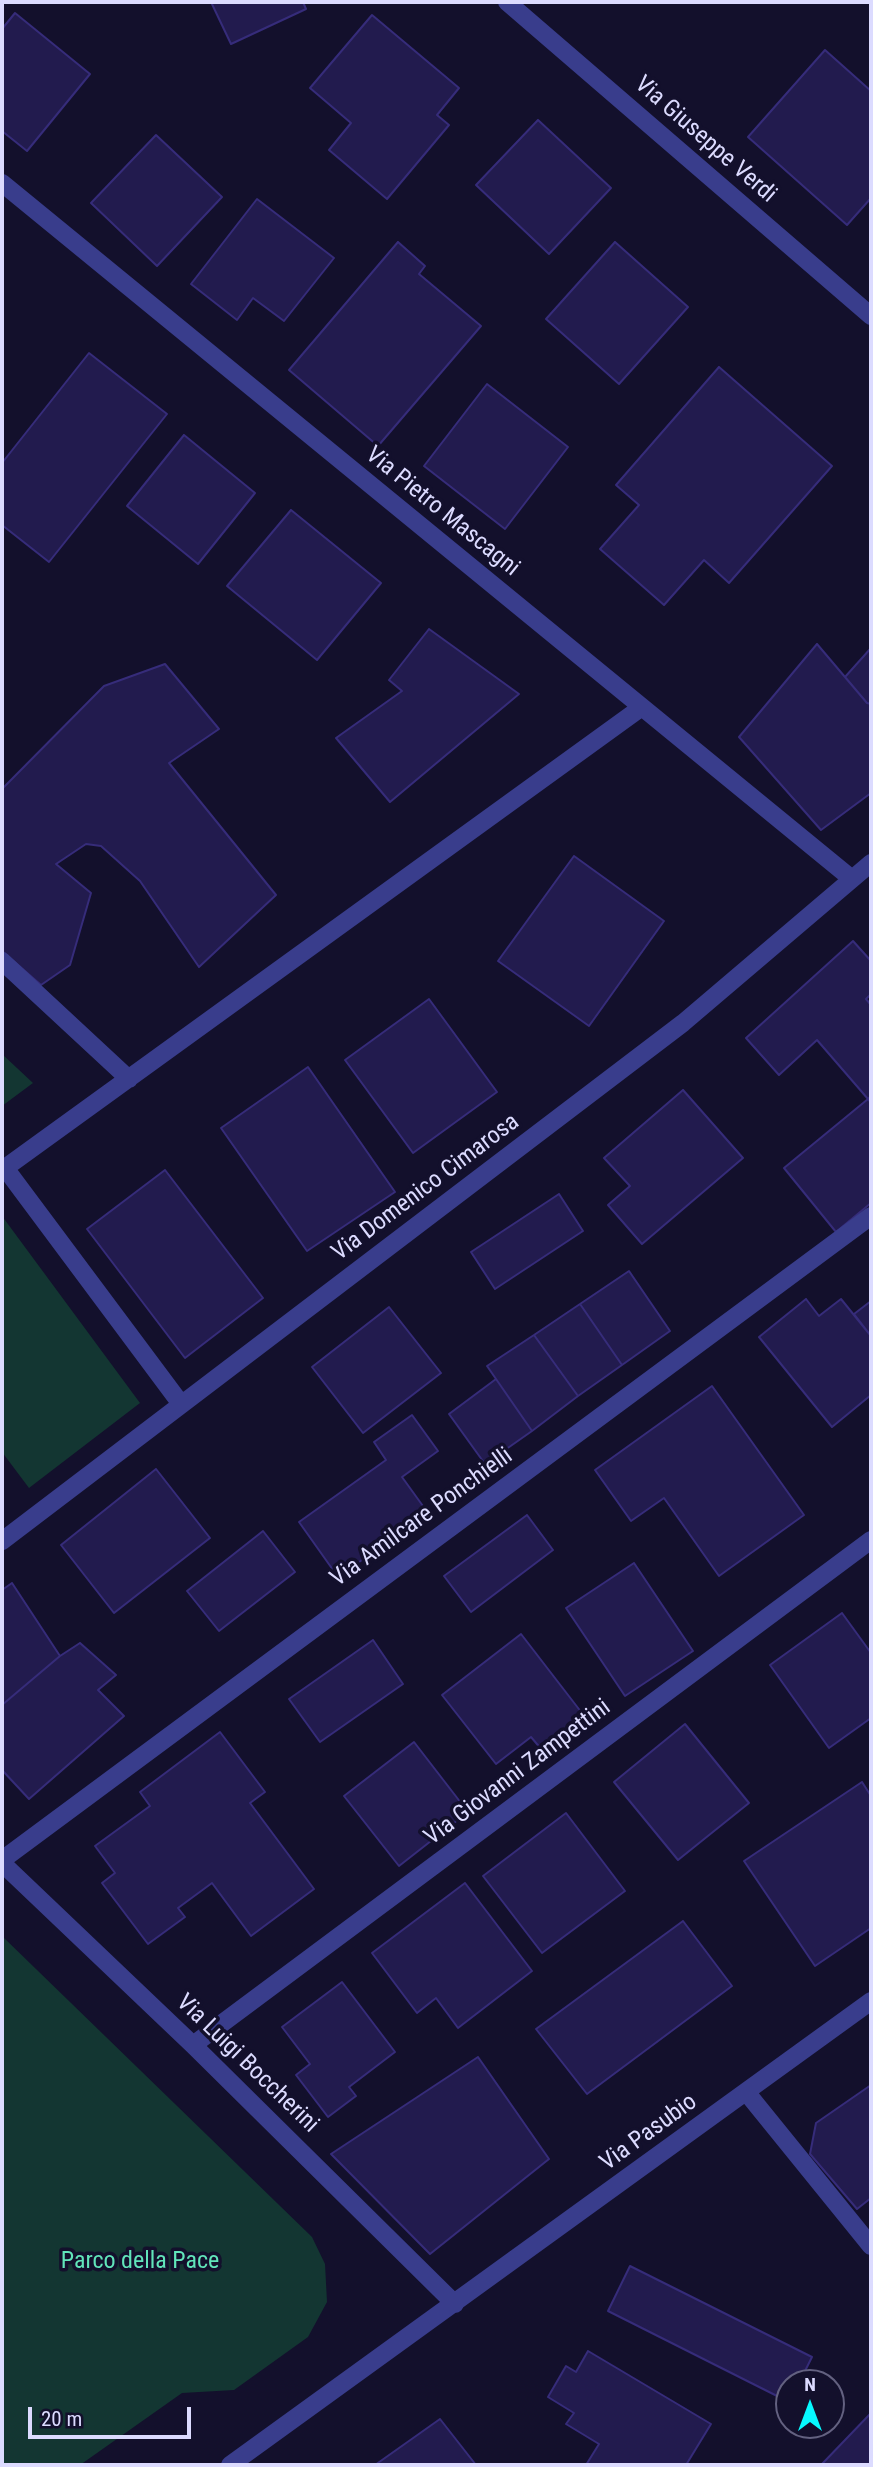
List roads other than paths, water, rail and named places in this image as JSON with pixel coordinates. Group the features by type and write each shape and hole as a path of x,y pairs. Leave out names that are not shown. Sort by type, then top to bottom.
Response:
{"street":[{"name":"Via Giuseppe Verdi","path":"507,2 871,316"},
{"name":"Via Pietro Mascagni","path":"2,183 852,879"},
{"path":"181,1404 5,1168 642,707"},
{"name":"Via Domenico Cimarosa","path":"2,1541 683,1023 871,863"},
{"path":"2,961 129,1079"},
{"name":"Via Amilcare Ponchielli","path":"2,1861 871,1216"},
{"name":"Via Giovanni Zampettini","path":"193,2045 871,1539"},
{"name":"Via Luigi Boccherini","path":"2,1861 455,2304"},
{"name":"Via Pasubio","path":"230,2465 871,2001"},
{"path":"747,2093 871,2246"}],"park label":[{"name":"Parco della Pace","path":"140,2262"}]}
